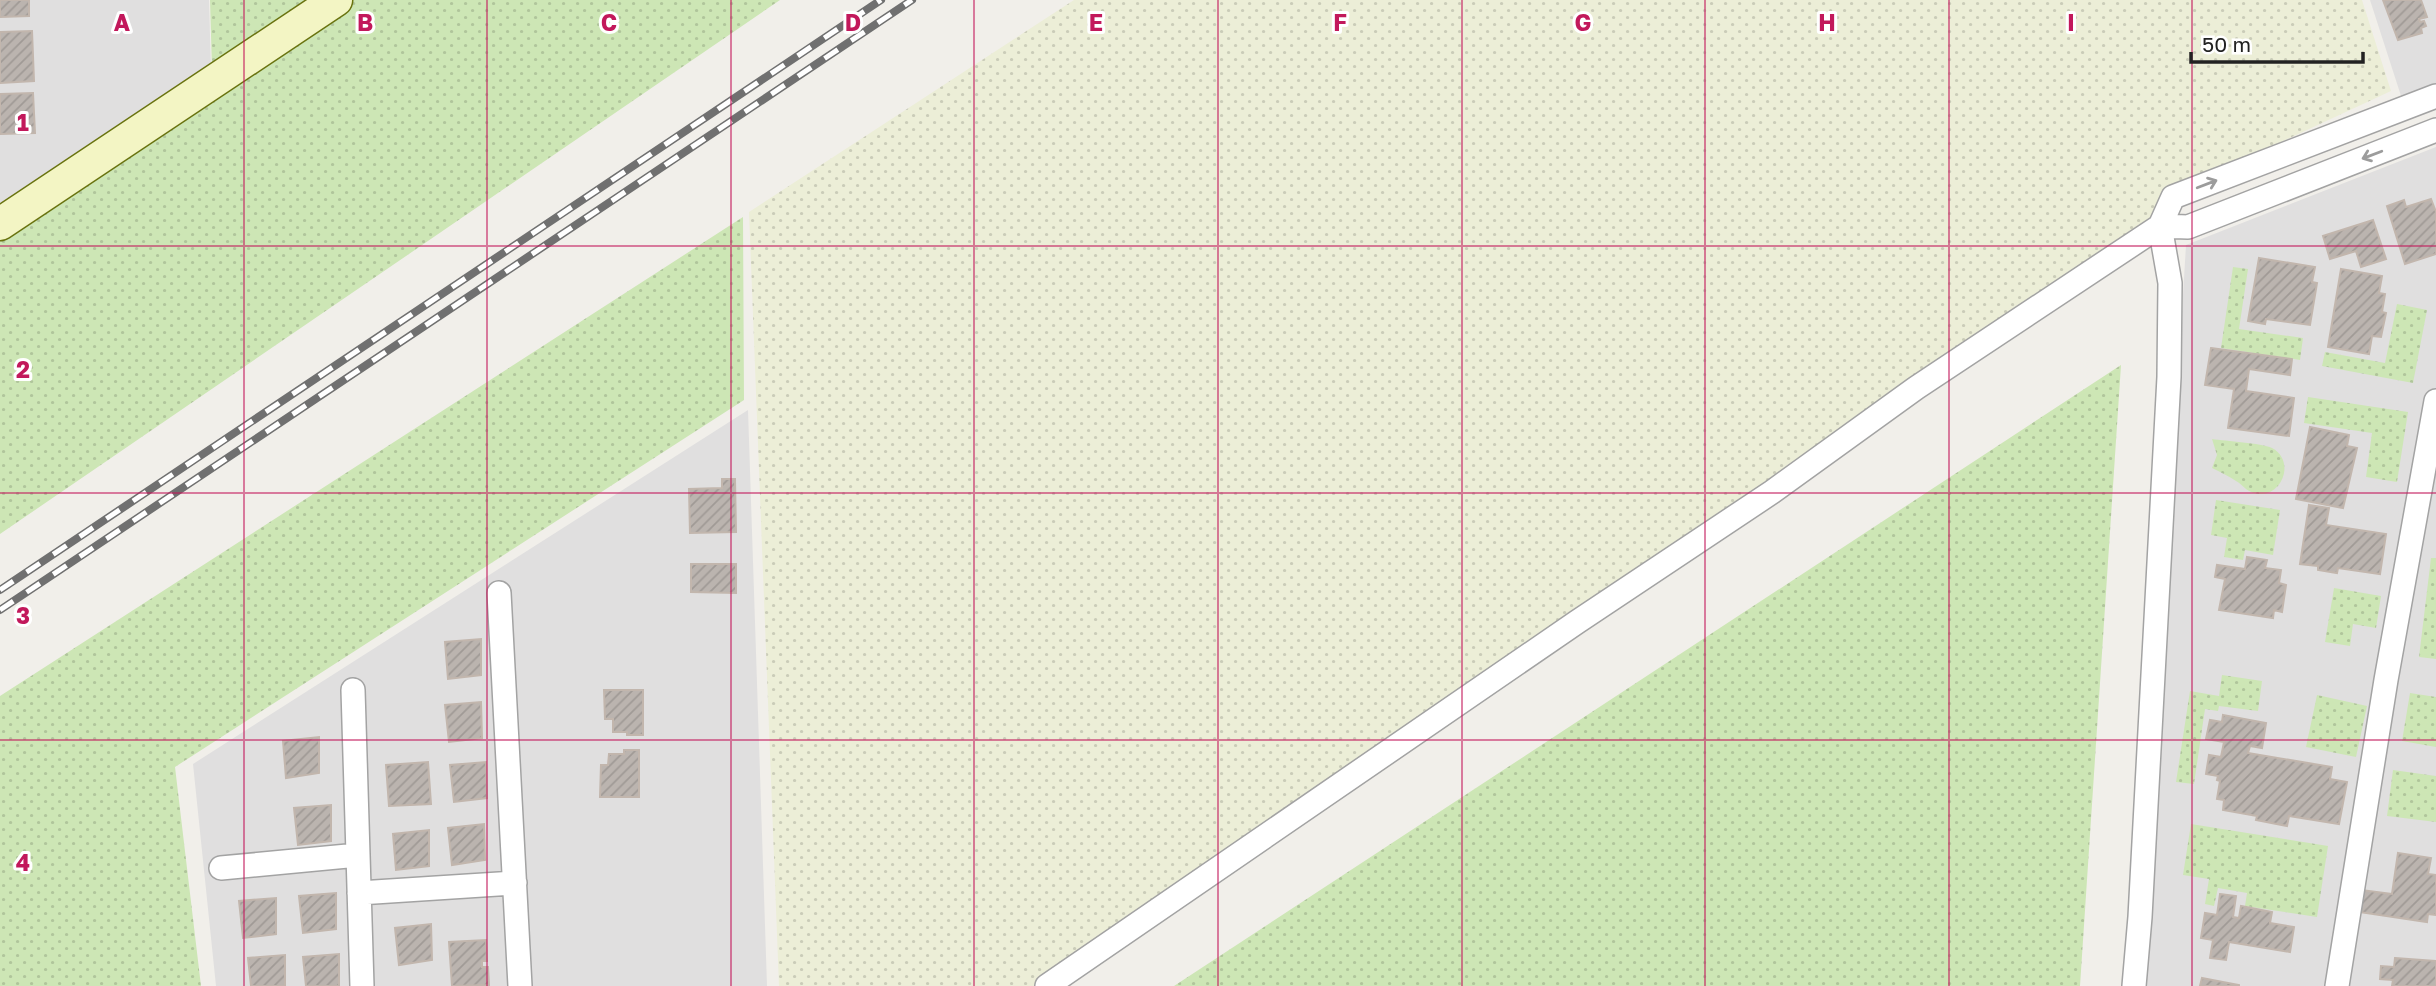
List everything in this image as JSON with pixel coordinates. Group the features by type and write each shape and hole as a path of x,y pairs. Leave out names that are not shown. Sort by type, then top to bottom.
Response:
{"street":[{"path":"0,224 336,0"},
{"path":"2134,986 2169,377 2170,283 2161,226 2173,197 2436,96"},
{"path":"1047,986 1543,645 1772,492 1916,387 2161,226 2188,227 2434,139"},
{"path":"2337,986 2384,694 2436,401"},
{"path":"499,593 520,986"},
{"path":"352,690 362,986"},
{"path":"220,868 358,855"},
{"path":"359,893 515,883"}],"shaded area":[{"path":"0,0 209,0 211,70 0,212"},
{"path":"2370,0 2436,0 2436,87 2402,99"},
{"path":"2436,147 2436,986 2142,986 2186,245"},
{"path":"748,410 767,986 216,986 193,764"}],"green space":[{"path":"210,0 315,0 212,70"},
{"path":"343,0 780,0 0,534 0,230"},
{"path":"1074,0 2362,0 2391,91 2169,194 2152,221 1041,986 779,986 749,212"},
{"path":"743,217 744,400 175,767 201,986 0,986 0,696"},
{"path":"2233,267 2248,269 2239,329 2303,338 2300,360 2221,348"},
{"path":"2397,304 2427,310 2413,383 2322,366 2325,352 2385,363"},
{"path":"2121,365 2080,986 1174,986"},
{"path":"2308,397 2408,412 2397,482 2366,477 2372,433 2304,423"},
{"path":"2212,439 2272,448 2280,454 2284,462 2278,486 2264,494 2254,493 2212,468 2217,455"},
{"path":"2216,500 2280,510 2273,555 2245,550 2243,560 2224,557 2227,538 2211,535"},
{"path":"2431,558 2436,558 2436,659 2419,657"},
{"path":"2334,588 2381,596 2376,628 2353,624 2350,646 2325,642"},
{"path":"2222,675 2262,681 2258,711 2219,706 2218,711 2205,709 2194,784 2176,782 2190,691 2219,696"},
{"path":"2410,693 2436,697 2436,747 2402,741"},
{"path":"2317,695 2367,706 2356,757 2306,747"},
{"path":"2393,770 2436,776 2436,822 2387,816"},
{"path":"2191,824 2328,846 2317,917 2245,906 2247,893 2218,888 2214,906 2205,904 2209,879 2183,875"}],"building":[{"path":"0,0 29,0 29,16 0,17"},
{"path":"2383,0 2421,0 2427,17 2419,19 2420,22 2424,21 2426,26 2421,28 2422,33 2398,40"},
{"path":"32,31 34,81 0,83 0,32"},
{"path":"33,93 35,133 0,134 0,94"},
{"path":"2431,199 2436,212 2436,254 2405,264 2387,206 2404,200 2406,207"},
{"path":"2373,220 2386,259 2361,267 2356,251 2330,259 2323,236"},
{"path":"2259,258 2315,267 2312,282 2317,283 2310,325 2266,319 2265,324 2248,321"},
{"path":"2341,269 2382,276 2379,293 2385,294 2382,312 2386,313 2381,337 2372,336 2369,354 2328,347"},
{"path":"2211,348 2292,359 2290,375 2249,369 2246,391 2294,398 2289,436 2228,428 2234,389 2205,385"},
{"path":"2310,427 2349,435 2347,446 2357,448 2343,508 2296,499"},
{"path":"722,479 735,479 736,532 690,533 689,489 722,488"},
{"path":"2309,505 2329,508 2326,525 2386,534 2380,574 2338,568 2337,573 2318,570 2318,566 2300,564"},
{"path":"2247,557 2267,560 2265,568 2281,570 2279,583 2286,585 2282,612 2274,610 2273,618 2219,610 2225,579 2215,577 2217,565 2245,569"},
{"path":"691,564 736,564 736,593 691,592"},
{"path":"481,639 481,675 448,679 445,642"},
{"path":"604,690 643,690 643,735 613,732 613,719 605,719"},
{"path":"481,702 482,738 449,742 445,705"},
{"path":"2223,715 2266,723 2262,748 2250,746 2248,753 2332,767 2330,779 2347,782 2339,824 2289,816 2287,826 2256,820 2257,816 2223,810 2224,800 2217,799 2220,781 2217,780 2218,776 2206,774 2209,755 2221,757 2224,742 2206,739 2210,720 2222,722"},
{"path":"319,737 319,773 286,778 283,741"},
{"path":"624,750 639,750 639,797 600,797 601,765 608,765 609,754 624,754"},
{"path":"428,762 431,804 389,806 386,765"},
{"path":"486,762 487,798 454,802 450,765"},
{"path":"331,805 331,841 298,845 294,808"},
{"path":"484,824 485,860 452,865 448,828"},
{"path":"429,830 429,866 396,870 393,834"},
{"path":"2398,853 2431,858 2428,874 2436,875 2436,915 2428,914 2427,922 2359,912 2362,890 2392,894"},
{"path":"336,893 336,929 303,933 299,896"},
{"path":"2220,894 2236,896 2233,917 2239,918 2241,906 2272,912 2270,923 2294,927 2290,952 2229,942 2226,960 2210,958 2213,940 2201,938 2205,913 2217,915"},
{"path":"276,898 276,934 243,938 239,901"},
{"path":"431,924 432,960 399,965 395,928"},
{"path":"486,940 487,961 482,961 482,967 488,967 489,985 452,986 449,942"},
{"path":"339,954 339,986 306,986 303,957"},
{"path":"285,955 285,986 251,986 248,958"},
{"path":"2395,958 2436,961 2436,986 2392,986 2393,980 2380,979 2381,966 2394,967"},
{"path":"2202,978 2239,985 2239,986 2200,986"}],"railway":[{"path":"0,590 881,0"},
{"path":"0,610 912,0"}]}
